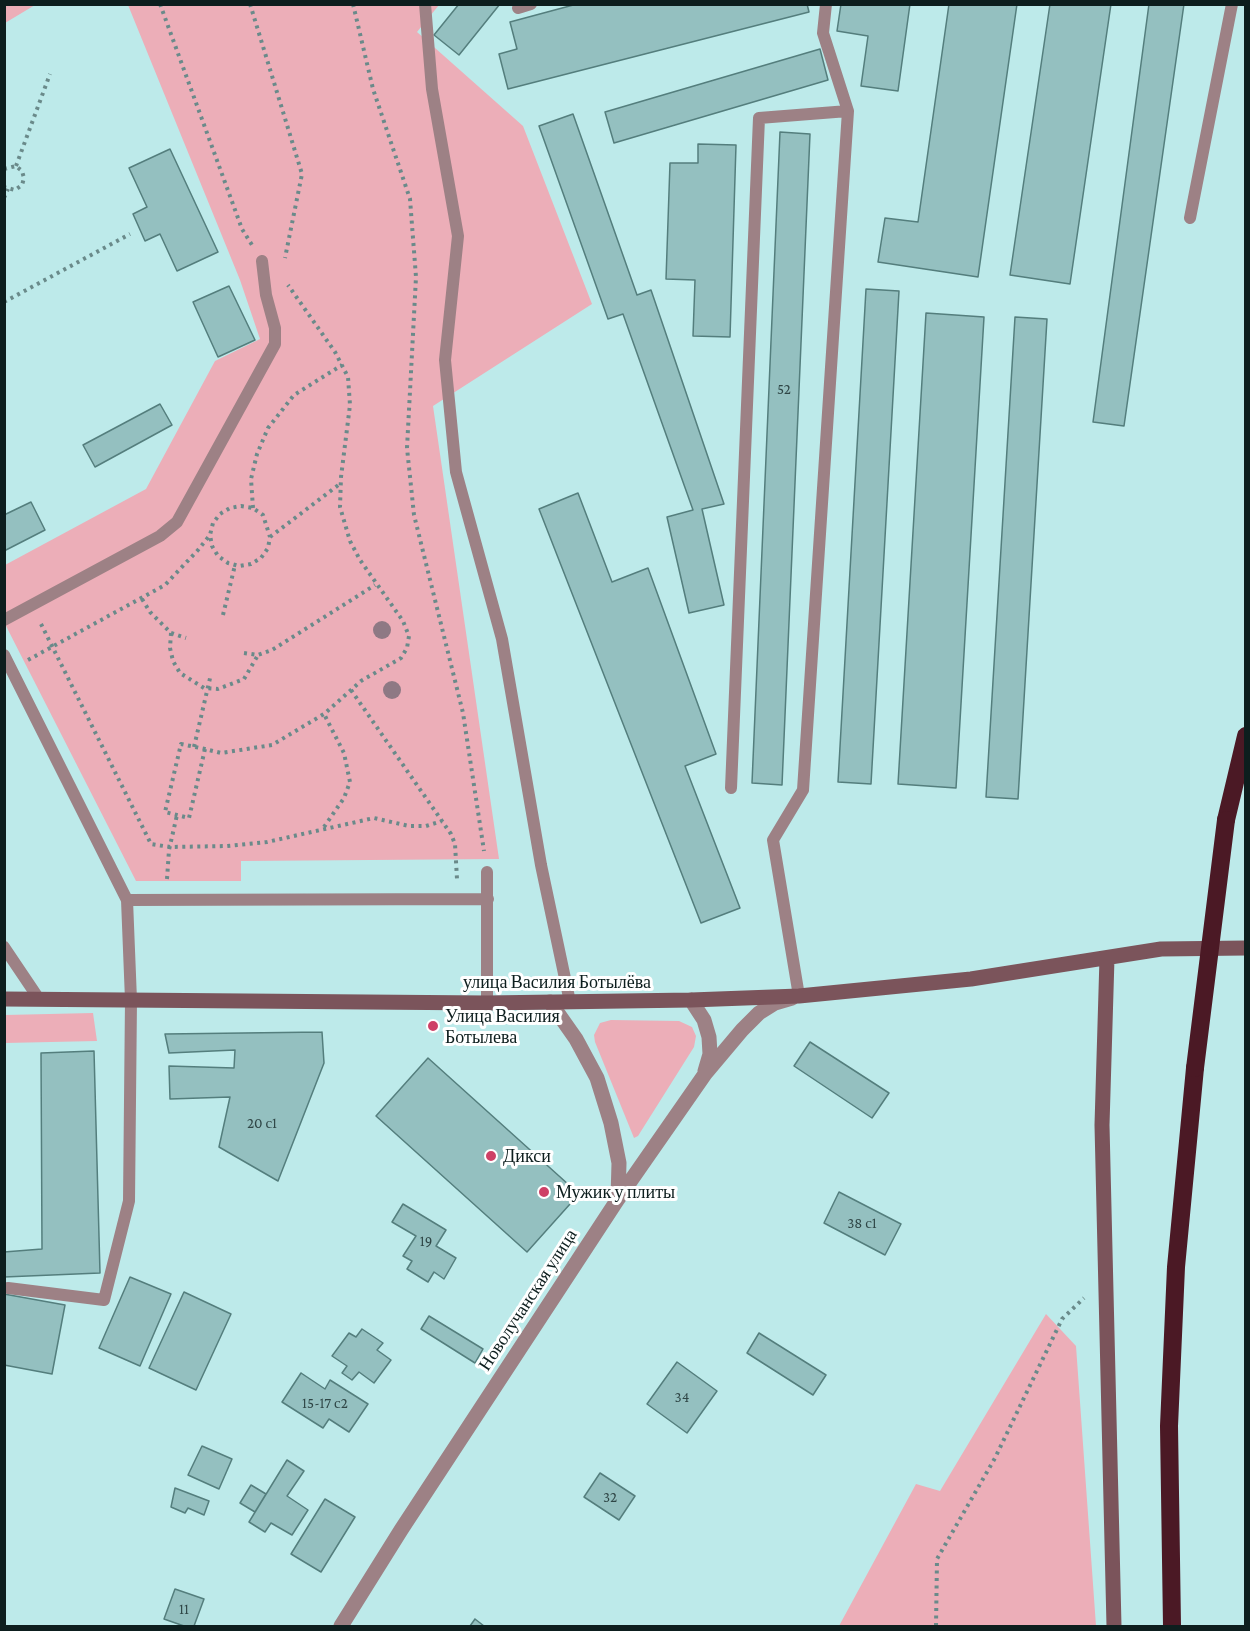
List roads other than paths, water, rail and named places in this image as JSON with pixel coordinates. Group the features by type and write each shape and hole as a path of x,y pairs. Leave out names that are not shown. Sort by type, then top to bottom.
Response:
{"highway":[{"path":"1172,1626 1170,1426 1176,1268 1195,1068 1226,820 1245,736"}],"street":[{"name":"улица Василия Ботылёва","path":"4,999 487,1003 799,996 971,979 1161,949 1245,948"},
{"path":"1107,958 1102,1125 1114,1626"},
{"name":"Новолучанская улица","path":"341,1626 401,1530 618,1199 705,1074 742,1029 759,1013 775,1003 799,996"},
{"path":"691,1000 704,1020 709,1037 710,1054 705,1074"},
{"path":"549,1002 576,1039 597,1078 611,1123 619,1163 618,1199"}],"lane":[{"path":"425,4 432,90 458,236 445,360 456,472 502,639 542,865 570,1002"},
{"path":"521,4 518,8 531,4"},
{"path":"799,996 773,840 803,790 848,111 823,33 826,4"},
{"path":"1191,218 1232,4"},
{"path":"731,789 759,118 848,111"},
{"path":"4,620 160,536 177,522 275,344 275,327 266,295 261,261"},
{"path":"4,655 127,900 131,1000 129,1201 104,1300 8,1288"},
{"path":"487,872 487,1003"},
{"path":"127,900 488,899"},
{"path":"4,947 39,999"}],"place":[{"name":"Улица Василия Ботылева","path":"433,1026"},
{"name":"Дикси","path":"491,1156"},
{"name":"Мужик у плиты","path":"544,1192"}]}
